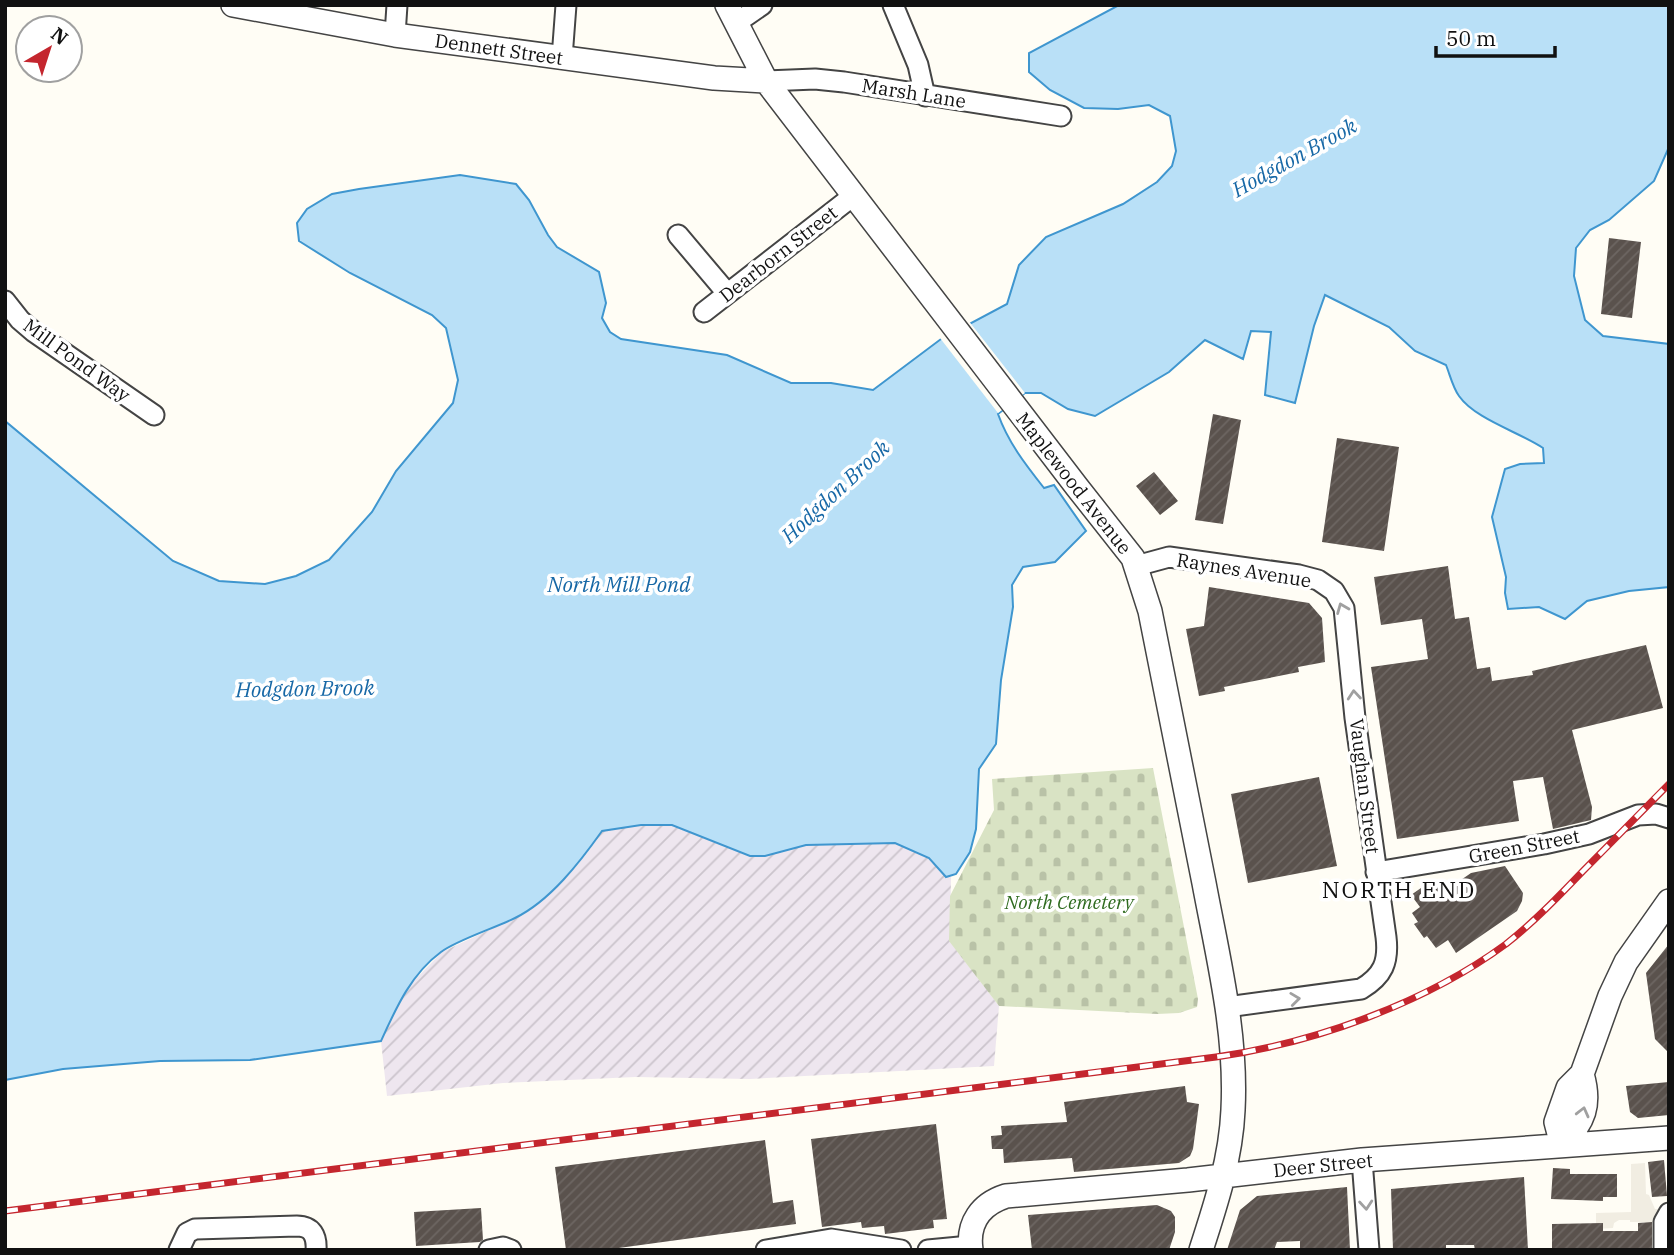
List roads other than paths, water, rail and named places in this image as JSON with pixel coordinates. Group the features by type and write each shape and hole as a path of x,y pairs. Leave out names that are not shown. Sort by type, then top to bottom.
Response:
{"street":[{"name":"Dennett Street","path":"233,5 395,35 714,78 766,81"},
{"path":"395,35 397,5"},
{"path":"562,58 566,5"},
{"path":"731,14 762,5"},
{"path":"892,5 918,65 925,96"},
{"name":"Maplewood Avenue","path":"731,14 766,81 1012,403 1124,544 1136,566 1150,611 1232,1042 1233,1113 1223,1176 1201,1250"},
{"name":"Marsh Lane","path":"766,81 815,79 1060,116"},
{"name":"Dearborn Street","path":"704,312 853,196"},
{"path":"678,235 727,293"},
{"name":"Mill Pond Way","path":"5,301 34,332 154,415"},
{"name":"Raynes Avenue","path":"1136,566 1170,557 1318,580 1334,591 1344,608 1350,645"},
{"name":"Vaughan Street","path":"1227,1007 1350,992 1372,983 1386,965 1388,954 1355,718 1350,645"},
{"name":"Green Street","path":"1376,872 1544,844 1589,834 1638,815 1656,814 1669,818"},
{"path":"1562,1145 1579,1127 1588,1093 1582,1074 1610,996 1626,962 1669,901"},
{"name":"Deer Street","path":"971,1248 972,1225 982,1210 989,1203 1006,1196 1362,1160 1669,1138"},
{"path":"1362,1160 1369,1250"},
{"path":"1664,1250 1664,1222 1669,1213"},
{"path":"183,1241 204,1227 302,1226 314,1234 316,1250"},
{"path":"766,1250 831,1239 901,1250"},
{"path":"489,1250 503,1247 511,1250"},
{"path":"928,1250 971,1248"}],"water":[{"name":"North Mill Pond","path":"1119,5 1669,5 1669,147 1654,181 1609,220 1590,230 1576,248 1574,276 1585,320 1603,336 1669,344 1669,587 1629,591 1587,601 1565,619 1539,607 1508,609 1506,577 1492,517 1505,469 1520,464 1544,463 1543,448 1486,418 1466,404 1455,389 1446,365 1415,351 1389,327 1325,295 1314,326 1295,403 1265,395 1271,332 1251,331 1243,359 1205,340 1169,372 1095,416 1068,409 1041,393 1025,393 998,414 1012,443 1030,470 1044,488 1054,485 1086,531 1055,562 1023,567 1012,585 1013,607 1001,680 996,744 979,769 976,829 970,852 956,874 946,877 929,858 895,843 806,845 765,856 750,856 672,825 641,825 602,831 574,868 540,902 515,918 448,948 430,961 405,992 381,1041 250,1060 160,1061 63,1069 5,1080 5,421 173,561 219,581 265,584 296,576 329,560 372,512 396,471 453,403 458,380 446,328 432,315 350,273 299,241 297,223 307,209 332,194 460,175 516,184 529,200 557,247 599,272 606,303 602,318 610,332 621,339 727,355 791,383 831,383 873,390 941,339 1007,304 1019,265 1046,237 1123,204 1157,182 1172,166 1176,151 1170,116 1149,105 1118,109 1084,108 1050,90 1029,72 1029,53"}],"railway":[{"path":"5,1211 1216,1057 1291,1042 1330,1031 1405,1002 1441,985 1506,944 1546,909 1669,784"}],"district":[{"name":"NORTH END","path":"1399,889"}],"water label":[{"name":"Hodgdon Brook","path":"1294,157"},
{"name":"Hodgdon Brook","path":"835,491"},
{"name":"Hodgdon Brook","path":"305,688"}],"park label":[{"name":"North Cemetery","path":"1069,902"}]}
